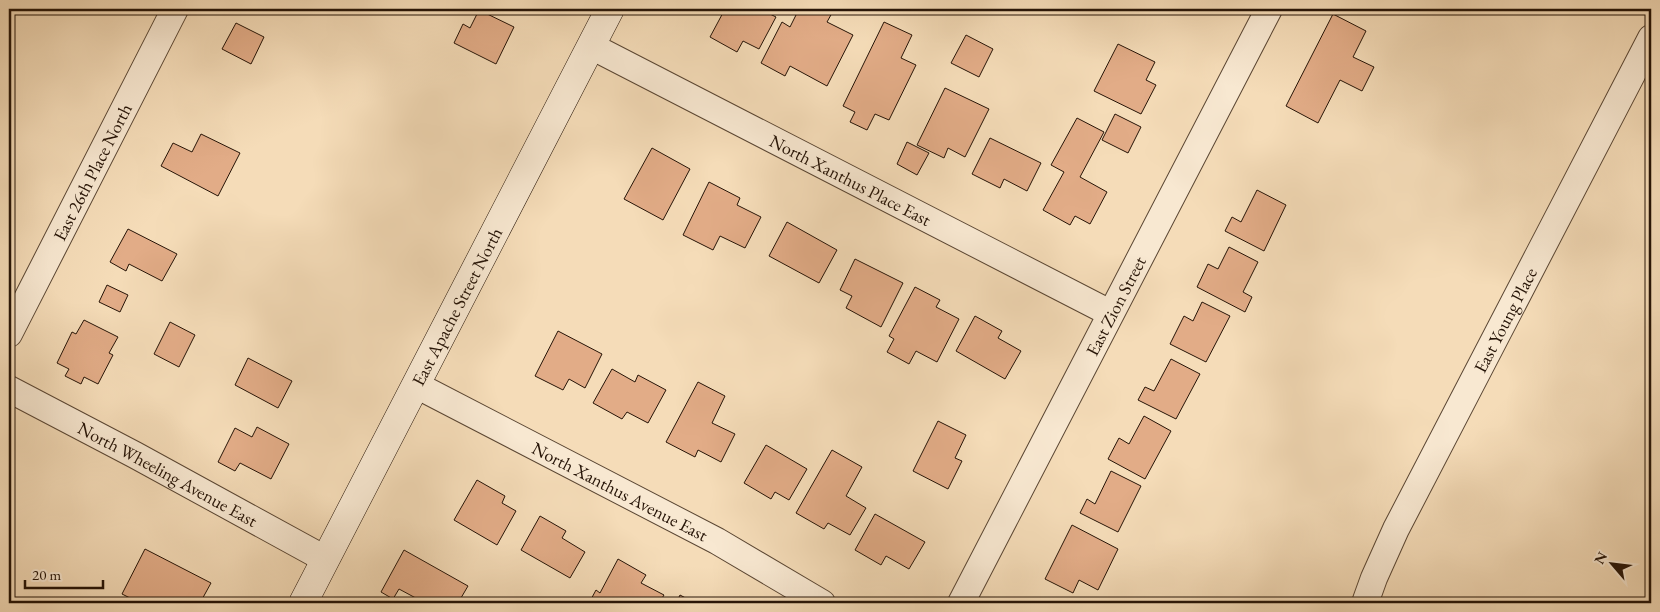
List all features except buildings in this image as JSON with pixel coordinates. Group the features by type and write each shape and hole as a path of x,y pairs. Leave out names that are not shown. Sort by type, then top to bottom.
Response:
{"main road":[{"name":"East Apache Street North","path":"303,603 610,9"}],"street":[{"name":"East 26th Place North","path":"9,334 175,9"},
{"name":"East Zion Street","path":"961,603 1269,9"},
{"name":"East Young Place","path":"1365,603 1396,529 1651,38"},
{"name":"North Xanthus Place East","path":"591,46 1110,314"},
{"name":"North Xanthus Avenue East","path":"416,385 717,541 822,603"},
{"name":"North Wheeling Avenue East","path":"9,389 135,455 325,559"}]}
